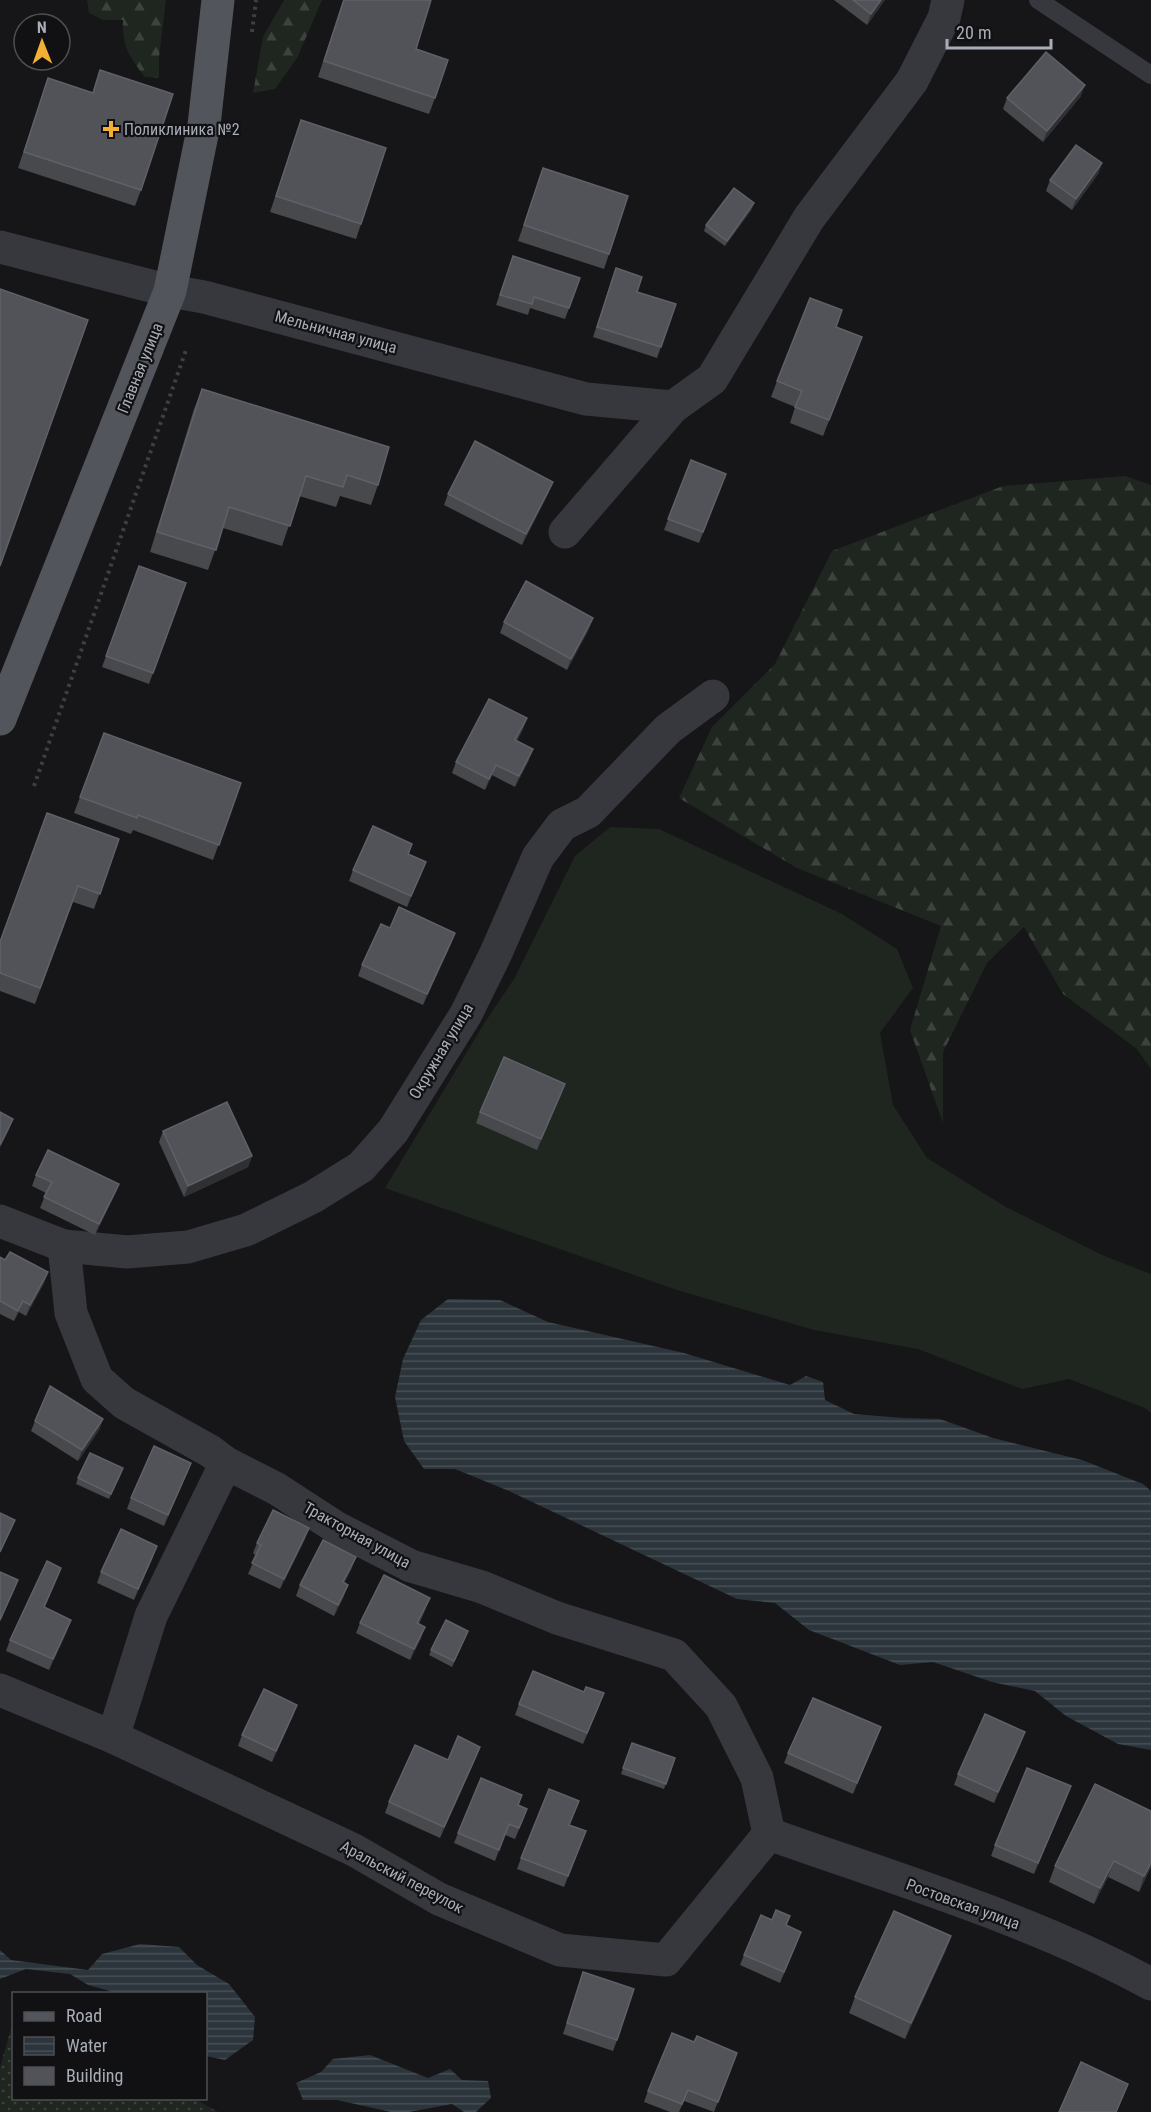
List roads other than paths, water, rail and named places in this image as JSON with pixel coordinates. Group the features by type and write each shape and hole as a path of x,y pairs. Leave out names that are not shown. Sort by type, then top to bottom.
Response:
{"main road":[{"name":"Главная улица","path":"0,719 170,291 204,125 218,0"}],"street":[{"path":"565,532 673,407 712,379 809,218 912,81 944,18 948,0"},
{"name":"Мельничная улица","path":"0,247 170,291 204,297 586,399 673,407"},
{"name":"Окружная улица","path":"64,1246 127,1252 188,1247 246,1230 313,1197 361,1167 393,1131 466,1014 496,953 538,857 562,825 588,812 668,729 714,696"},
{"path":"0,1221 64,1246"},
{"name":"Тракторная улица","path":"64,1246 71,1313 97,1379 124,1403 210,1451 226,1463 277,1489 337,1528 411,1566 482,1587 557,1618 674,1655 721,1706 757,1778 769,1834"},
{"path":"113,1737 151,1616 226,1463"},
{"name":"Аральский переулок","path":"0,1690 113,1737 354,1850 439,1899 560,1950 666,1960 769,1834"},
{"name":"Ростовская улица","path":"769,1834 986,1911 1113,1964 1151,1984"}],"lane":[{"path":"1038,0 1151,75"}],"water":[{"path":"448,1299 500,1300 548,1322 684,1353 790,1385 806,1376 823,1382 825,1400 854,1414 940,1419 993,1438 1082,1460 1143,1484 1151,1491 1151,1750 1118,1744 1066,1716 1035,1691 992,1682 933,1662 900,1665 809,1630 775,1603 737,1599 509,1491 455,1469 424,1469 404,1441 395,1397 403,1359 421,1320"},
{"path":"140,1944 179,1947 197,1965 229,1984 255,2017 253,2040 225,2060 207,2056 207,1992 113,1992 88,1985 70,1974 26,1969 0,1979 0,1950 11,1960 88,1970 102,1954"},
{"path":"370,2055 428,2078 450,2069 462,2080 488,2081 491,2098 476,2112 464,2112 452,2104 409,2112 391,2112 337,2100 303,2100 296,2083 321,2072 333,2059"}],"place":[{"name":"Поликлиника №2","path":"111,129"}]}
